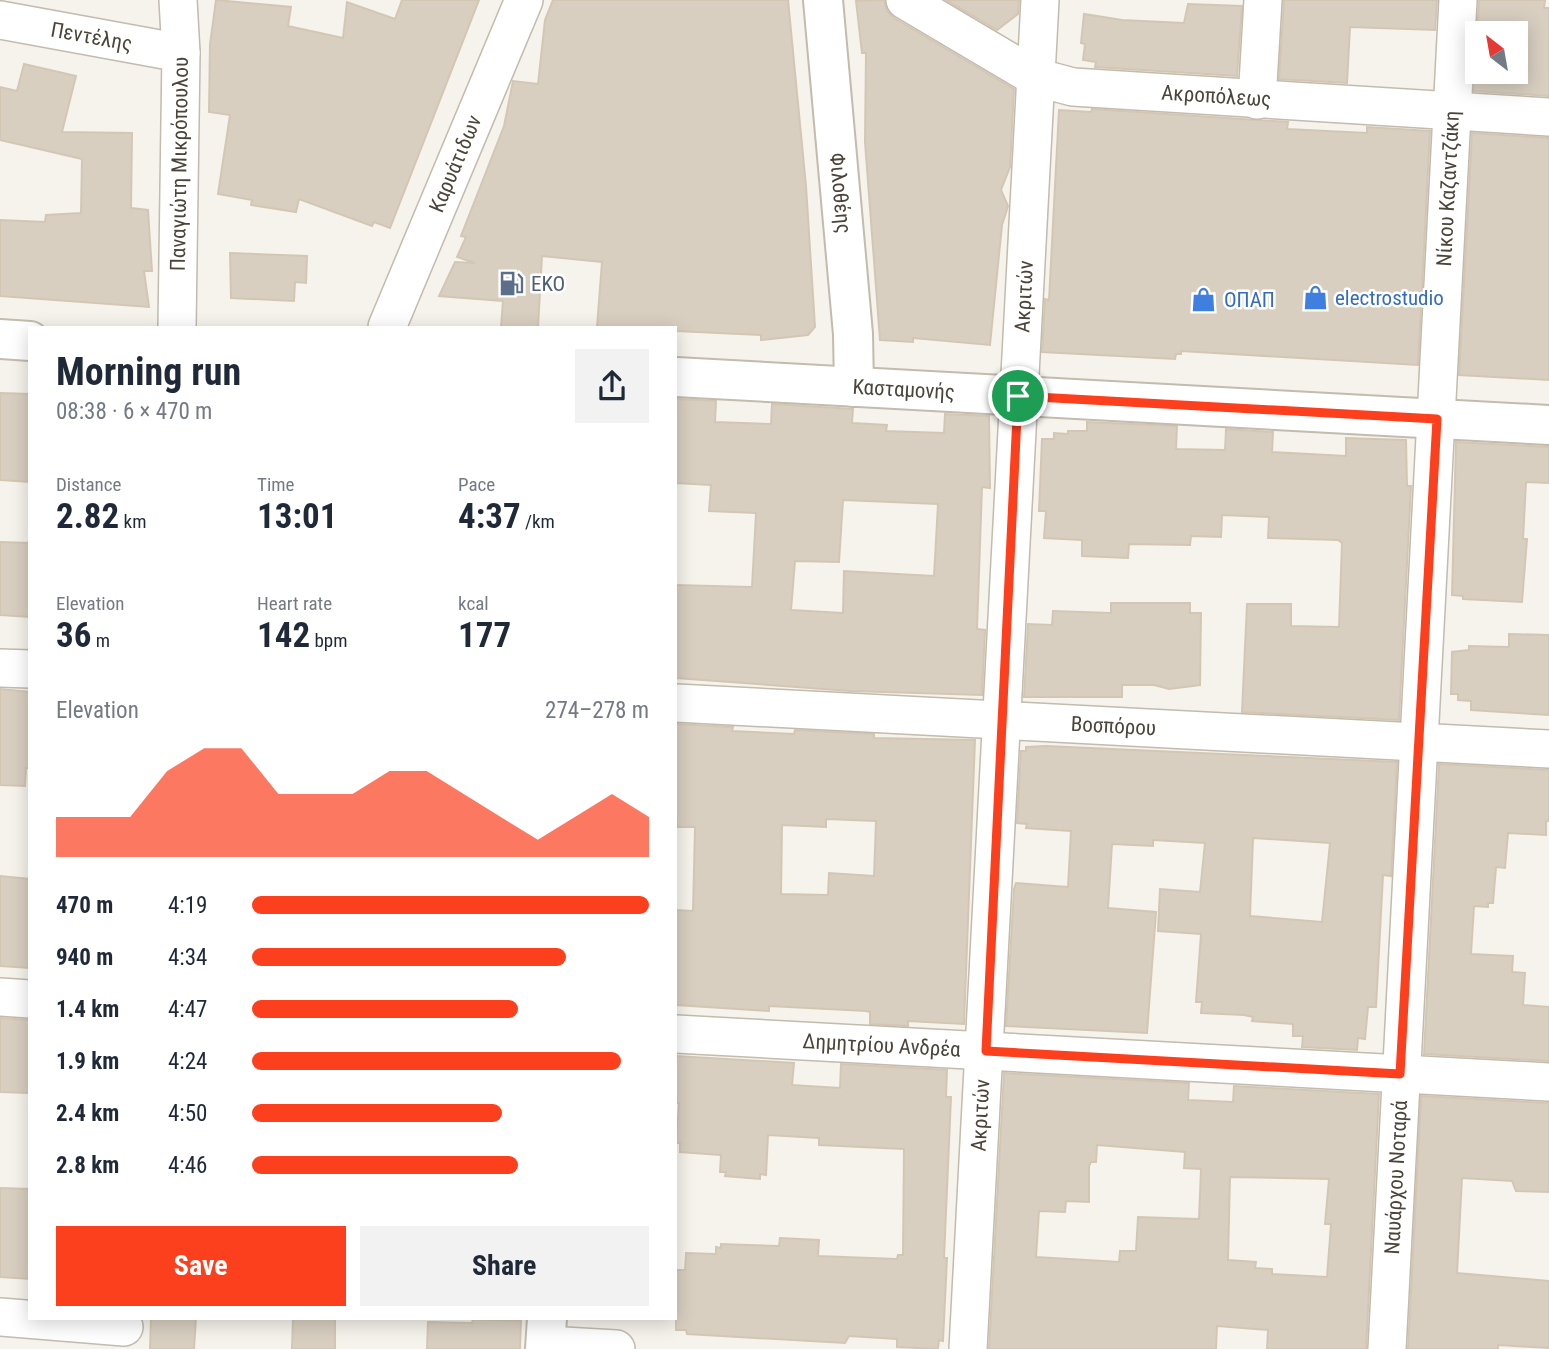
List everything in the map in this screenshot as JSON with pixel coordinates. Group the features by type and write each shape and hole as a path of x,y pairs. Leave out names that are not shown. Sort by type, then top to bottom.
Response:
{"street":[{"name":"Παναγιώτη Μικρόπουλου","path":"177,326 181,52 178,0"},
{"name":"Καρυάτιδων","path":"387,326 524,0"},
{"name":"Φιλοθέης","path":"823,0 853,334 854,387"},
{"name":"Ακροπόλεως","path":"905,0 1035,77 1073,87 1452,113 1549,117"},
{"name":"Ακριτών","path":"968,1349 1040,0"},
{"path":"1257,100 1263,0"},
{"name":"Νίκου Καζαντζάκη","path":"1437,419 1458,0"},
{"name":"Πεντέλης","path":"0,20 181,52"},
{"path":"0,339 28,341"},
{"name":"Κασταμονής","path":"677,377 1549,425"},
{"name":"Ναυάρχου Νοταρά","path":"1387,1349 1437,419"},
{"path":"0,668 28,669"},
{"name":"Βοσπόρου","path":"677,703 1549,749"},
{"path":"0,997 28,999"},
{"name":"Δημητρίου Ανδρέα","path":"677,1034 1549,1082"},
{"path":"0,1317 123,1331"},
{"path":"546,1337 616,1349"}],"building":[{"path":"216,0 291,7 288,26 343,38 347,2 395,19 402,0 479,0 390,228 374,222 372,226 299,199 296,212 251,205 252,200 218,194 230,115 209,112 210,44"},
{"path":"553,0 788,0 806,186 815,327 808,335 761,340 761,335 677,331 677,326 597,326 602,262 542,256 538,326 501,326 503,301 439,296 455,262 475,263 457,257 466,237 461,236 504,126 513,81 538,84 545,20"},
{"path":"884,0 887,11 894,18 1014,89 1010,167 1001,190 1008,206 1002,225 990,345 913,338 913,342 880,340 865,142 866,53 862,53 856,1"},
{"path":"946,0 1019,0 1018,14 997,30"},
{"path":"1284,0 1437,0 1435,30 1350,27 1347,83 1279,79"},
{"path":"1479,0 1545,0 1544,8 1549,8 1549,96 1474,91 1474,84 1528,84 1528,21 1478,21"},
{"path":"1188,4 1242,6 1237,76 1095,67 1096,62 1083,60 1085,44 1081,43 1084,14 1122,20 1184,23"},
{"path":"24,64 76,76 62,132 132,133 131,208 148,210 152,271 144,271 149,307 0,296 0,220 45,222 46,215 81,213 82,159 0,140 0,87 17,91"},
{"path":"1092,109 1288,122 1287,129 1367,133 1367,127 1430,131 1418,365 1181,351 1181,354 1176,354 1175,359 1042,352 1045,299 1049,300 1059,110 1091,112"},
{"path":"1472,133 1549,138 1549,380 1459,375"},
{"path":"230,253 307,256 306,283 295,282 294,301 231,298"},
{"path":"0,393 28,394 28,482 0,480"},
{"path":"677,399 716,401 715,422 771,424 772,404 853,409 852,423 887,425 886,431 944,433 945,414 989,416 990,488 982,487 977,629 985,630 982,695 850,691 677,678 677,585 752,587 756,513 709,511 711,485 677,483","holes":["843,500 938,504 934,576 844,571 843,613 791,610 795,561 839,562"]},
{"path":"1087,422 1177,426 1176,449 1225,450 1226,429 1273,432 1272,452 1346,456 1346,438 1406,440 1407,486 1411,486 1399,720 1242,712 1247,604 1291,604 1291,626 1339,627 1342,543 1338,540 1268,538 1269,517 1222,515 1221,537 1191,536 1190,545 1129,544 1128,558 1082,556 1082,540 1044,538 1046,511 1039,511 1042,439 1054,439 1054,433 1087,431"},
{"path":"1456,442 1549,447 1549,483 1526,482 1523,539 1527,539 1522,602 1463,599 1463,596 1452,595"},
{"path":"0,542 28,543 28,617 0,615"},
{"path":"1111,603 1190,603 1190,613 1201,613 1200,685 1169,689 1154,685 1122,685 1122,697 1024,697 1028,624 1052,625 1053,611 1111,613"},
{"path":"1509,634 1549,635 1549,715 1471,710 1471,701 1458,700 1458,694 1451,694 1452,652 1469,650 1469,646 1509,647"},
{"path":"0,689 28,692 28,768 25,786 0,785"},
{"path":"677,724 733,727 732,731 794,734 795,730 874,734 874,738 975,740 964,1024 908,1021 908,1026 870,1024 870,1012 866,1011 769,1006 769,1011 677,1005 677,910 693,911 695,827 677,827","holes":["826,819 876,821 874,876 829,873 828,895 781,894 782,825 826,827"]},
{"path":"1026,747 1397,762 1391,876 1383,875 1376,1007 1368,1007 1365,1039 1358,1038 1357,1050 1302,1047 1303,1036 1293,1036 1293,1024 1252,1021 1253,1017 1244,1015 1201,1013 1202,1002 1196,1002 1201,934 1158,931 1160,889 1200,892 1205,843 1153,840 1153,846 1112,844 1108,908 1156,912 1147,1033 1006,1026 1016,883 1068,887 1071,831 1026,828 1027,824 1017,823 1021,751 1026,751","holes":["1253,838 1330,843 1322,922 1250,916"]},
{"path":"1439,764 1549,770 1549,821 1546,821 1546,835 1508,833 1505,868 1496,867 1493,903 1488,903 1488,907 1474,906 1471,954 1513,956 1512,972 1525,973 1523,1005 1549,1007 1549,1061 1424,1054"},
{"path":"0,876 28,879 28,968 0,966"},
{"path":"0,1018 28,1020 28,1093 0,1092"},
{"path":"677,1056 794,1063 792,1085 840,1088 841,1064 947,1070 946,1097 951,1097 944,1258 947,1258 943,1341 939,1340 938,1349 897,1347 897,1339 849,1336 845,1343 687,1334 686,1330 676,1330 677,1270 685,1270 686,1253 716,1254 716,1247 721,1248 721,1244 779,1246 780,1238 819,1240 818,1256 897,1259 898,1255 903,1255 904,1149 819,1145 819,1138 768,1135 766,1175 760,1174 760,1179 725,1176 726,1172 720,1172 721,1155 680,1152 680,1143 677,1143"},
{"path":"1004,1073 1189,1083 1188,1100 1233,1102 1234,1086 1379,1094 1366,1349 1267,1349 1268,1330 1217,1326 1216,1349 989,1349","holes":["1097,1145 1185,1152 1184,1168 1201,1169 1199,1219 1138,1217 1136,1251 1120,1251 1119,1262 1036,1257 1039,1211 1065,1212 1066,1201 1089,1202 1089,1166 1091,1162 1096,1162","1230,1177 1329,1179 1325,1224 1331,1224 1327,1277 1272,1274 1272,1269 1255,1268 1256,1262 1228,1260"]},
{"path":"1421,1096 1549,1103 1549,1192 1516,1191 1512,1181 1462,1178 1457,1273 1549,1281 1549,1348 1498,1345 1498,1349 1408,1349"},
{"path":"0,1188 28,1189 28,1279 0,1277"},
{"path":"151,1320 196,1320 194,1349 150,1349"},
{"path":"293,1320 335,1320 335,1349 292,1349"},
{"path":"473,1320 521,1321 520,1349 427,1349 428,1322 472,1323"}],"place":[{"name":"EKO","path":"511,284"},
{"name":"electrostudio","path":"1315,298"},
{"name":"ΟΠΑΠ","path":"1204,300"}],"route":[{"path":"1018,396 1437,419 1400,1074 986,1051 1018,396"}]}
